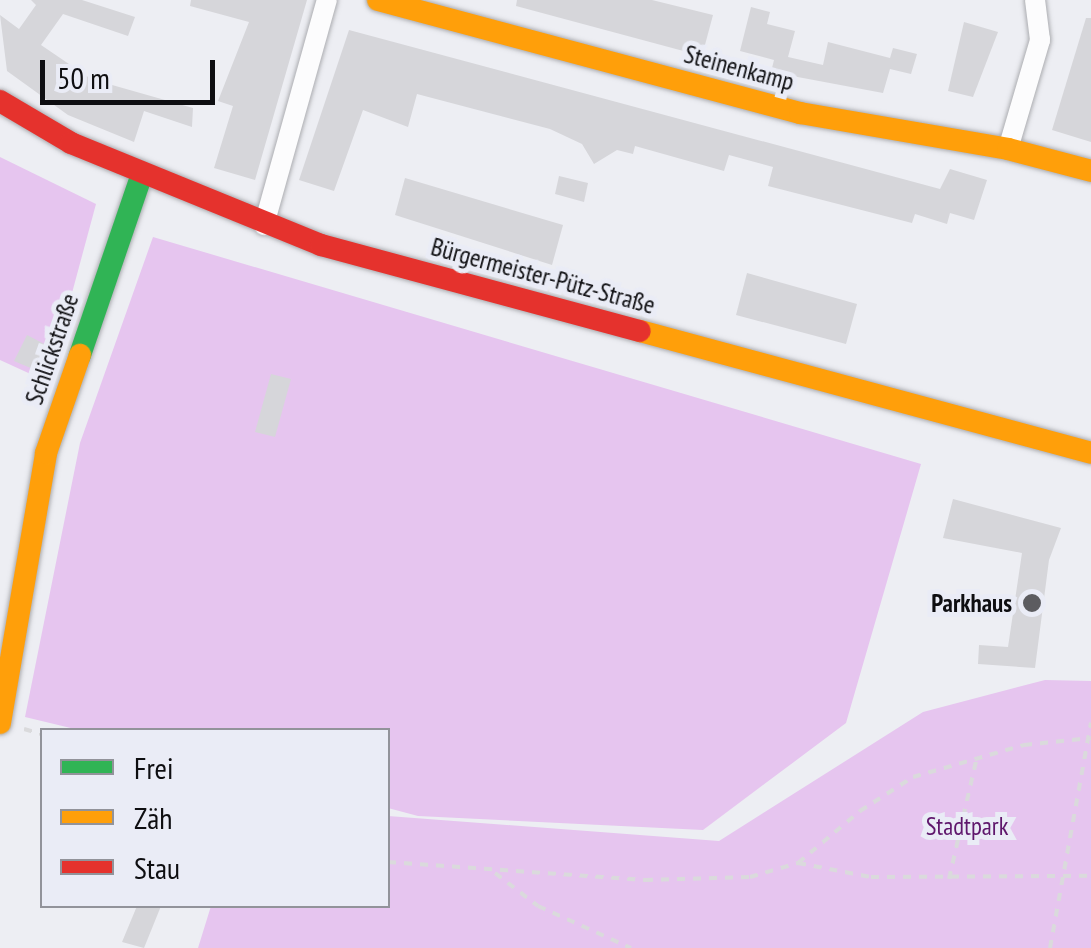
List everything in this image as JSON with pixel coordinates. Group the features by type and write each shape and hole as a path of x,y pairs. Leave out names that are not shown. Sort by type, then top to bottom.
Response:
{"street":[{"path":"264,226 327,0"},
{"name":"Steinenkamp","path":"378,0 800,113 1008,148 1091,171"},
{"path":"1008,148 1040,40 1035,0"},
{"name":"Bürgermeister-Pütz-Straße","path":"0,101 142,174 264,226 1091,453"},
{"name":"Schlickstraße","path":"0,723 46,453 142,174"}],"path":[{"path":"1050,948 1068,873 1091,723"},
{"path":"390,862 495,872 710,882 798,863 894,786 977,756 1089,738"},
{"path":"949,878 977,756"},
{"path":"798,863 842,875 1091,876"},
{"path":"495,872 538,906 630,948"}],"green space":[{"path":"0,157 96,204 48,382 0,360"},
{"path":"153,237 921,464 846,723 703,830 418,816 390,809 390,728 71,728 25,717 80,443"},
{"name":"Stadtpark","path":"1045,680 1091,681 1091,948 198,948 210,908 390,908 390,816 719,841 923,712"}],"building":[{"path":"31,0 82,0 135,17 128,36 63,14 41,45 91,79 193,108 192,127 144,111 134,142 68,115 7,71 0,15 19,29 36,5"},
{"path":"191,0 307,0 255,180 214,168 233,106 218,101 249,22 190,6"},
{"path":"517,0 652,0 713,15 702,56 516,6"},
{"path":"751,7 770,12 767,24 795,31 788,57 823,65 828,42 890,58 893,48 917,54 911,74 890,69 883,93 771,72 774,60 740,51"},
{"path":"1086,18 1091,18 1091,142 1052,130"},
{"path":"964,22 998,32 973,97 948,91"},
{"path":"349,30 940,189 950,169 987,180 974,220 950,213 947,224 915,214 912,223 768,186 773,167 729,155 724,171 635,146 633,154 617,150 594,164 582,144 550,129 417,94 408,127 363,110 334,191 299,180"},
{"path":"559,176 588,183 584,202 555,194"},
{"path":"405,178 563,225 552,265 395,215"},
{"path":"747,273 857,304 846,344 736,315"},
{"path":"27,335 52,348 40,372 14,361"},
{"path":"271,374 291,379 275,437 255,432"},
{"name":"Parkhaus","path":"953,499 1061,528 1049,560 1035,668 978,664 979,645 1008,647 1022,553 943,538"},
{"path":"136,908 160,908 144,948 122,942"}],"traffic: fast":[{"path":"80,355 142,174"}],"traffic: slow":[{"path":"378,0 800,113 1008,149 1091,171"},
{"path":"640,331 1091,453"},
{"path":"0,723 46,453 80,355"}],"traffic: jam":[{"path":"0,101 71,143 321,245 640,331"}],"place":[{"name":"Parkhaus","path":"1032,603"}]}
